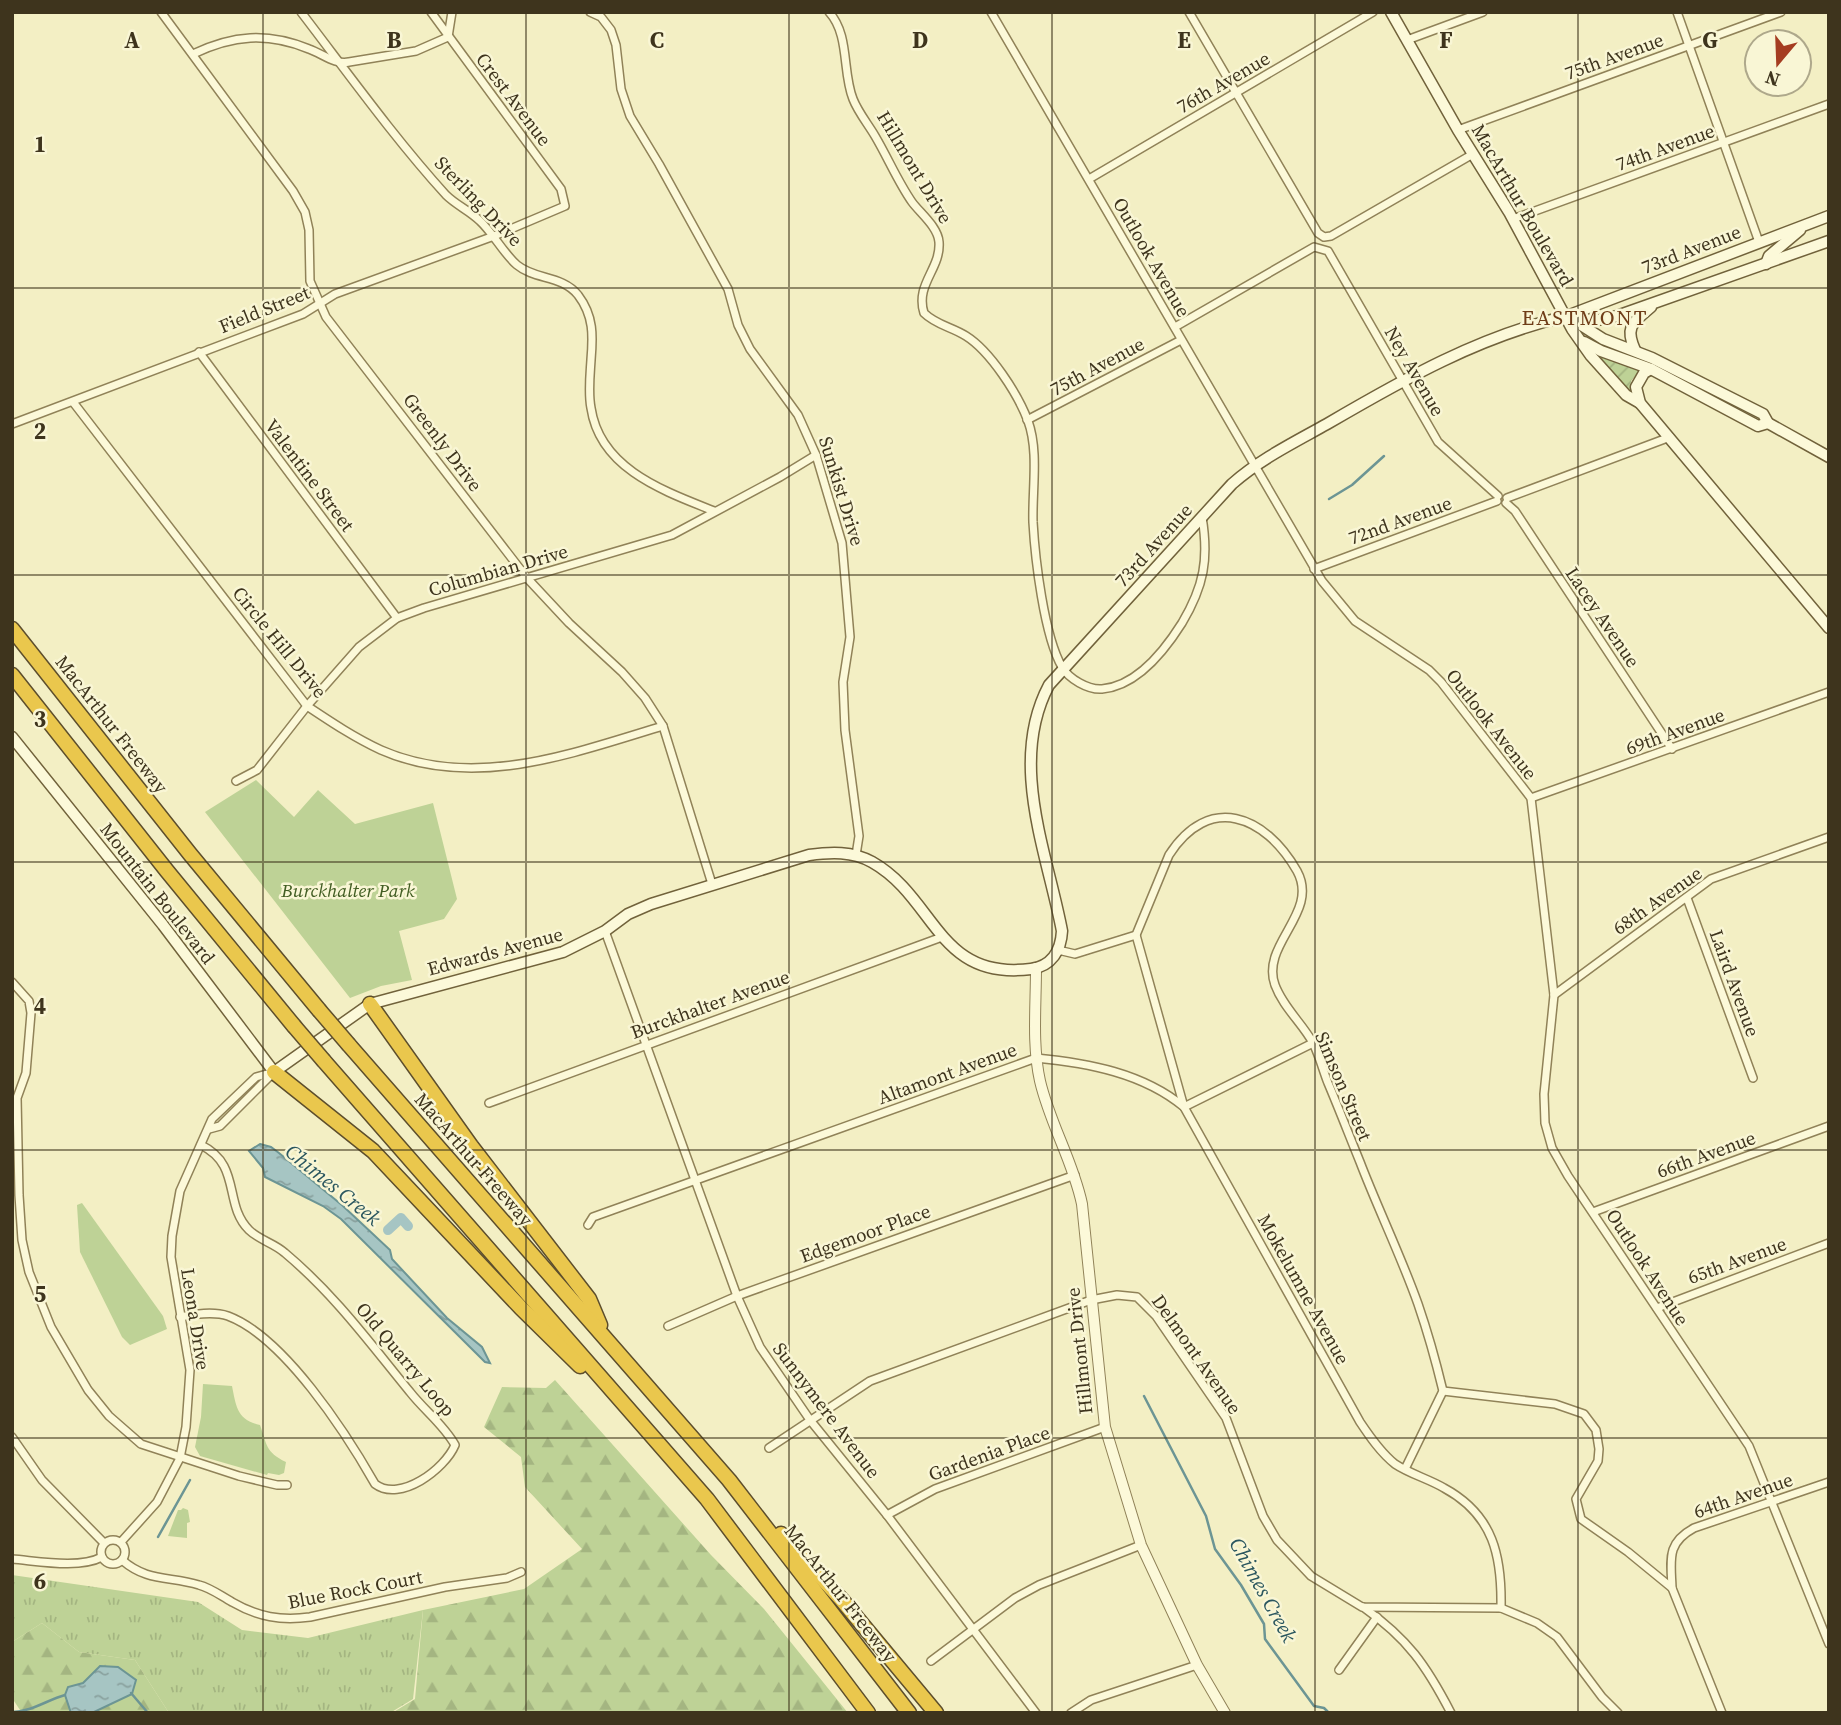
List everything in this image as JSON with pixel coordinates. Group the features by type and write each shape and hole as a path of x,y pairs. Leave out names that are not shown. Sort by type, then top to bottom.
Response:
{"highway":[{"name":"MacArthur Freeway","path":"12,628 190,854 319,1010 729,1480 909,1713"},
{"path":"12,675 294,1026 664,1448 744,1546 867,1712"},
{"path":"370,1004 471,1146 589,1299 606,1339"},
{"path":"274,1072 383,1160 521,1308 664,1448"},
{"path":"729,1480 820,1575 936,1713"}],"main road":[{"name":"MacArthur Boulevard","path":"1391,12 1591,356 1626,395 1640,403 1670,437 1829,628"},
{"name":"73rd Avenue","path":"1058,950 1062,931 1034,808 1031,778 1031,745 1041,701 1049,685 1232,484 1254,465 1402,380 1466,348 1528,326 1567,316 1829,216"},
{"path":"1766,264 1769,256 1806,225"},
{"name":"73rd Avenue","path":"1567,316 1593,321 1617,316 1829,241"},
{"path":"1635,350 1629,337 1631,327 1656,302"},
{"path":"1567,316 1603,339 1635,350 1763,414 1768,423 1829,457"},
{"path":"1580,339 1601,351 1651,369 1758,426 1768,423"},
{"path":"1640,403 1636,387 1641,376 1651,369"},
{"name":"Mountain Boulevard","path":"12,737 163,925 274,1072"},
{"name":"Edwards Avenue","path":"274,1072 370,1004 563,952 606,931 628,914 712,884 809,855 829,852 856,855"},
{"path":"856,855 885,870 900,883 942,937 974,962 1012,971 1036,968 1053,959 1058,950"}],"street":[{"name":"Greenly Drive","path":"160,12 293,191 305,212 309,230 310,281 326,317 527,578 569,624 622,672 645,698 663,726 712,884"},
{"name":"Sterling Drive","path":"301,12 449,198 469,211 517,265 532,273 564,283 586,307 593,327 590,408 597,431 611,454 653,485 714,512"},
{"name":"Crest Avenue","path":"430,12 562,189 565,206"},
{"path":"193,54 216,43 242,37 265,37 307,48 341,64 416,51 448,37 452,12"},
{"name":"Sunkist Drive","path":"590,12 600,15 611,30 616,45 621,89 630,116 728,289 738,325 750,349 798,415 816,455 842,543 850,637 843,682 845,730 859,836 856,855"},
{"name":"Hillmont Drive","path":"829,12 839,16 853,99 911,201 935,231 939,241 936,260 920,300 924,313 940,325 963,334 983,350 1006,381 1027,421 1031,436 1033,521 1040,586 1054,650 1063,670"},
{"name":"Outlook Avenue","path":"991,12 1314,569 1340,607 1355,621 1429,670 1531,798 1554,995 1544,1094 1545,1123 1552,1148 1749,1446 1829,1644"},
{"path":"1189,12 1318,233 1324,237 1331,236 1473,154"},
{"name":"76th Avenue","path":"1089,178 1373,12"},
{"path":"1408,40 1483,12"},
{"path":"1677,12 1759,242"},
{"name":"75th Avenue","path":"1458,130 1781,12"},
{"name":"74th Avenue","path":"1513,219 1829,104"},
{"name":"Field Street","path":"12,424 303,314 335,294 494,236 565,206"},
{"name":"Ney Avenue","path":"1175,327 1314,247 1328,251 1438,442 1497,499"},
{"name":"75th Avenue","path":"1027,421 1181,340"},
{"name":"Valentine Street","path":"198,352 397,618"},
{"name":"Circle Hill Drive","path":"73,402 307,706 345,731 382,750 419,761 464,768 508,767 532,763 663,726"},
{"path":"1497,499 1504,495 1506,500 1670,437"},
{"name":"Columbian Drive","path":"236,781 257,770 307,706 359,647 397,618 672,535 816,455"},
{"name":"72nd Avenue","path":"1314,569 1497,499"},
{"name":"Lacey Avenue","path":"1506,500 1672,749"},
{"path":"1063,670 1082,685 1104,689 1118,685 1151,663 1180,625 1202,581 1205,568 1205,533 1202,516"},
{"name":"69th Avenue","path":"1531,798 1829,692"},
{"name":"Simson Street","path":"1136,935 1169,855 1188,833 1211,820 1234,818 1249,821 1265,831 1283,851 1303,885 1303,896 1278,949 1273,982 1313,1043 1418,1303 1443,1391"},
{"name":"68th Avenue","path":"1554,995 1711,879 1829,837"},
{"name":"Laird Avenue","path":"1688,898 1753,1078"},
{"name":"Sunnymere Avenue","path":"606,931 737,1296 760,1347 810,1420 887,1515 1036,1713"},
{"path":"1058,950 1074,954 1136,935"},
{"name":"Mokelumne Avenue","path":"1136,935 1184,1107 1360,1422 1395,1464 1446,1489 1462,1500 1489,1533 1498,1553 1501,1570 1501,1608"},
{"name":"Burckhalter Avenue","path":"489,1103 942,937"},
{"name":"Hillmont Drive","path":"1036,968 1036,1058 1046,1103 1075,1175 1085,1221 1105,1427 1141,1545 1197,1665 1225,1713"},
{"path":"12,982 29,1001 31,1025 26,1073 17,1098 22,1240 29,1272 41,1304 72,1364 108,1416 141,1444 239,1476 287,1485"},
{"path":"1184,1107 1313,1043"},
{"name":"Altamont Avenue","path":"587,1225 593,1217 1036,1058 1106,1068 1158,1088 1184,1107"},
{"name":"Leona Drive","path":"121,1542 157,1502 180,1458 190,1398 190,1370 171,1258 180,1191 209,1129 219,1126 274,1072"},
{"name":"66th Avenue","path":"1593,1212 1829,1126"},
{"name":"Old Quarry Loop","path":"180,1317 198,1314 226,1315 269,1344 291,1363 338,1425 375,1484 382,1490 393,1490 426,1478 450,1457 455,1445 451,1436 412,1394 332,1295 282,1250 258,1238 246,1228 223,1162 213,1151 201,1145"},
{"name":"Edgemoor Place","path":"668,1326 737,1296 1075,1175"},
{"name":"65th Avenue","path":"1657,1308 1829,1243"},
{"name":"Delmont Avenue","path":"769,1448 870,1381 1091,1300 1128,1295 1137,1297 1226,1418 1263,1516 1278,1540 1311,1576 1377,1617 1414,1651 1429,1672 1451,1713"},
{"path":"1405,1469 1443,1391 1555,1404 1584,1415 1596,1430 1599,1449 1598,1461 1576,1499 1581,1519 1628,1552 1672,1588 1722,1713"},
{"name":"Gardenia Place","path":"887,1515 935,1489 1105,1427"},
{"path":"12,1437 42,1480 104,1544"},
{"name":"64th Avenue","path":"1672,1588 1671,1558 1673,1547 1680,1536 1694,1528 1829,1482"},
{"path":"111,1539 121,1542 126,1550 122,1560 110,1564 102,1557 101,1549 111,1539"},
{"path":"931,1661 1015,1598 1039,1585 1141,1545"},
{"path":"12,1559 82,1563 94,1562 102,1557"},
{"name":"Blue Rock Court","path":"122,1560 146,1576 197,1584 256,1614 290,1620 445,1587 508,1578 521,1572"},
{"path":"1362,1607 1501,1608 1548,1628 1558,1637 1602,1697 1618,1713"},
{"path":"1339,1670 1377,1617"},
{"path":"1071,1713 1091,1700 1197,1665"}],"green space":[{"path":"1600,357 1639,371 1631,381 1630,391"},
{"name":"Burckhalter Park","path":"256,780 294,817 318,790 355,824 433,803 457,899 444,919 399,931 412,980 381,986 350,998 205,812"},
{"path":"82,1203 163,1316 167,1329 130,1345 122,1337 80,1252 77,1205"},
{"path":"555,1380 711,1555 764,1609 848,1713 392,1713 415,1699 423,1610 524,1589 582,1549 525,1487 521,1457 484,1427 502,1387 546,1388"},
{"path":"203,1384 232,1386 242,1416 260,1425 270,1451 286,1462 284,1473 267,1475 200,1456 195,1447 201,1417"},
{"path":"178,1510 188,1510 190,1522 187,1523 187,1538 168,1536"},
{"path":"12,1575 198,1602 242,1630 308,1638 423,1610 413,1699 390,1713 169,1713 135,1660 79,1652 42,1623 12,1642"},
{"path":"42,1623 79,1652 135,1660 169,1713 22,1713 12,1698 12,1642"}],"water":[{"path":"260,1144 279,1153 343,1206 390,1250 392,1259 447,1318 482,1347 490,1363 485,1362 341,1219 323,1206 265,1177 263,1168 249,1151"},
{"path":"100,1666 118,1667 136,1680 132,1694 92,1713 71,1713 65,1695 68,1687 83,1683"}],"waterway":[{"path":"1329,499 1352,485 1384,456"},
{"name":"Chimes Creek","path":"388,1230 401,1218 408,1226"},
{"name":"Chimes Creek","path":"1144,1396 1206,1516 1215,1549 1264,1624 1265,1639 1314,1706 1324,1708 1329,1713"},
{"path":"158,1537 190,1480"},
{"path":"131,1693 148,1713"},
{"path":"12,1712 32,1708 65,1695"}],"district":[{"name":"EASTMONT","path":"1585,318"}]}
